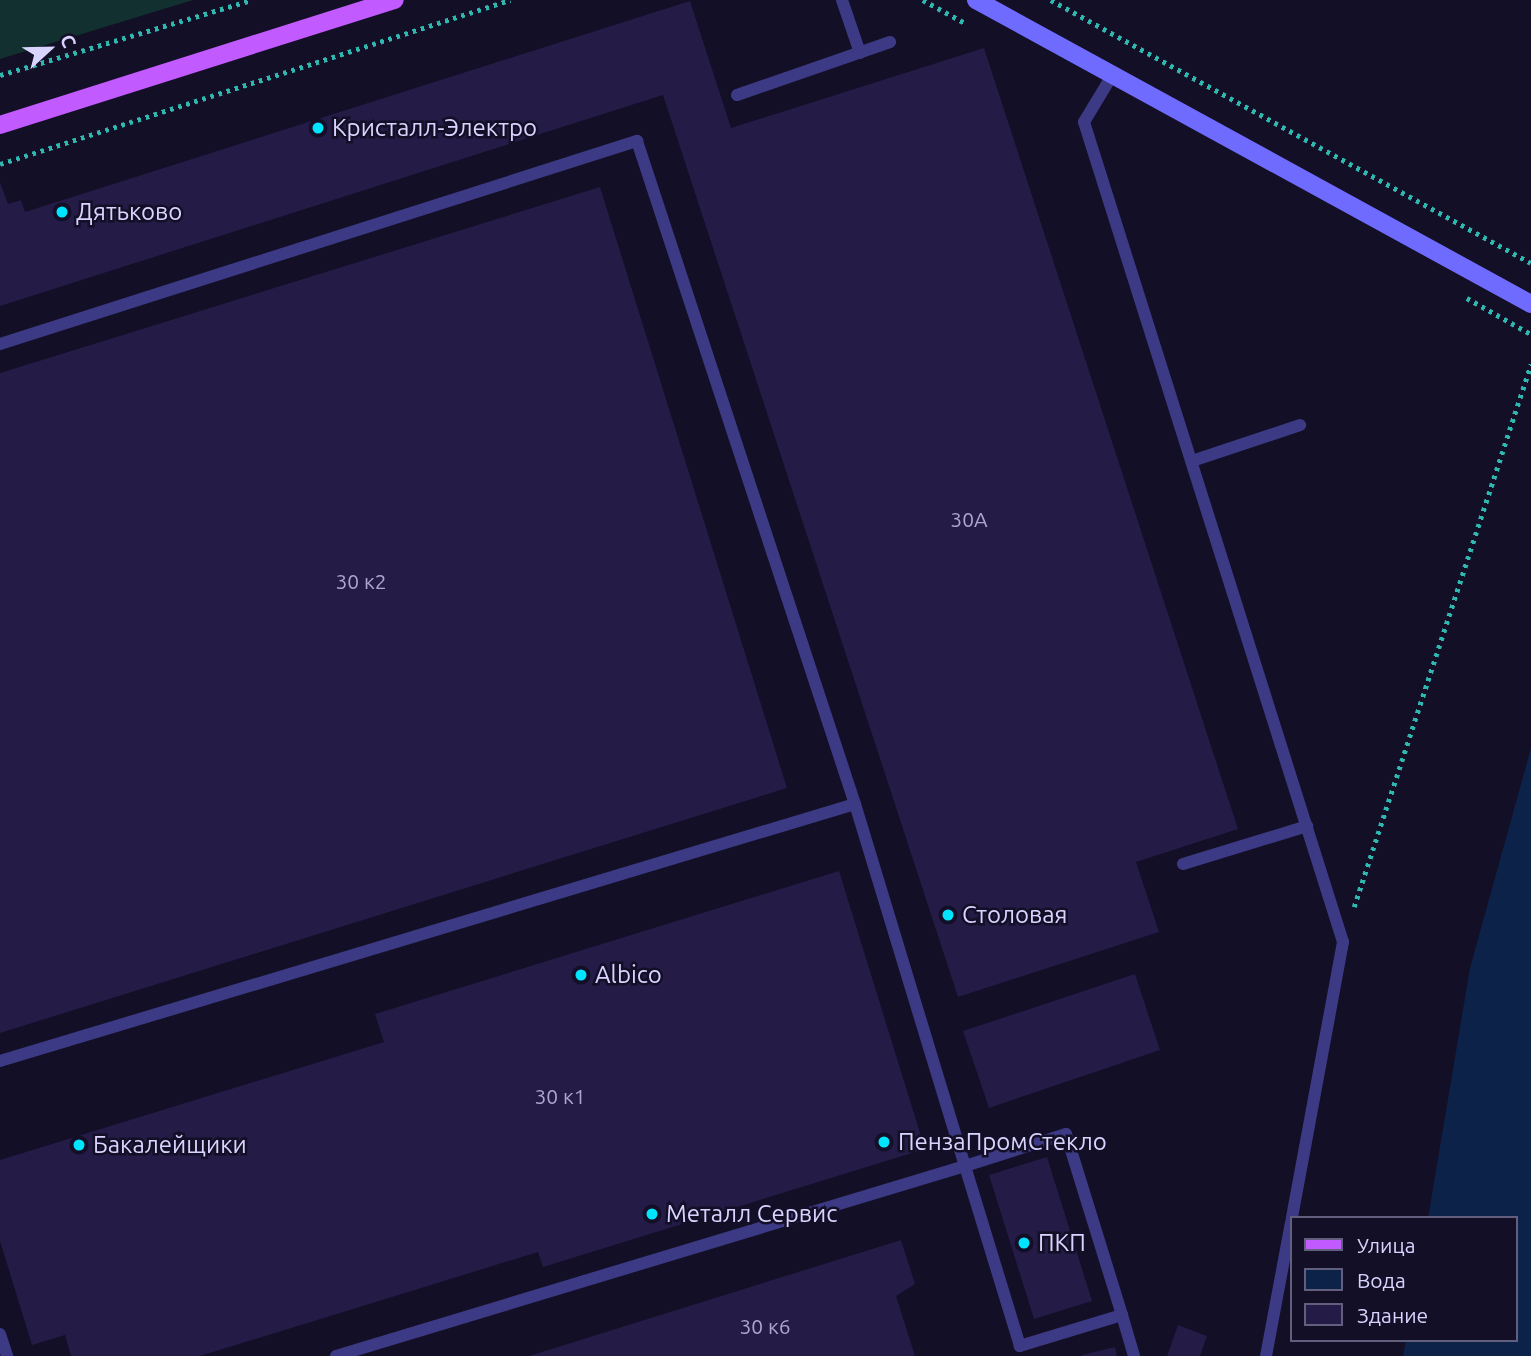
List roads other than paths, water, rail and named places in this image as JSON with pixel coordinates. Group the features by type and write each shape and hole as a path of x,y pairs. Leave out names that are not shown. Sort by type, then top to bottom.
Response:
{"main road":[{"path":"0,125 395,0"},
{"path":"976,0 1323,187 1531,304"}],"lane":[{"path":"842,0 860,53"},
{"path":"737,95 890,42"},
{"path":"1113,74 1084,122 1343,942 1293,1216"},
{"path":"0,344 637,141 855,804 1020,1346 1122,1315"},
{"path":"1192,461 1300,425"},
{"path":"0,1061 855,804"},
{"path":"1182,864 1307,826"},
{"path":"336,1356 1066,1134 1134,1356"},
{"path":"1266,1356 1290,1230"},
{"path":"0,1334 7,1356"}],"water":[{"path":"1531,748 1531,1356 1403,1356 1406,1342 1517,1342 1517,1216 1428,1216 1470,968"}],"place":[{"name":"Кристалл-Электро","path":"318,128"},
{"name":"Дятьково","path":"62,212"},
{"name":"Столовая","path":"948,915"},
{"name":"Albico","path":"581,975"},
{"name":"ПензаПромСтекло","path":"884,1142"},
{"name":"Бакалейщики","path":"79,1145"},
{"name":"Металл Сервис","path":"652,1214"},
{"name":"ПКП","path":"1024,1243"}]}
